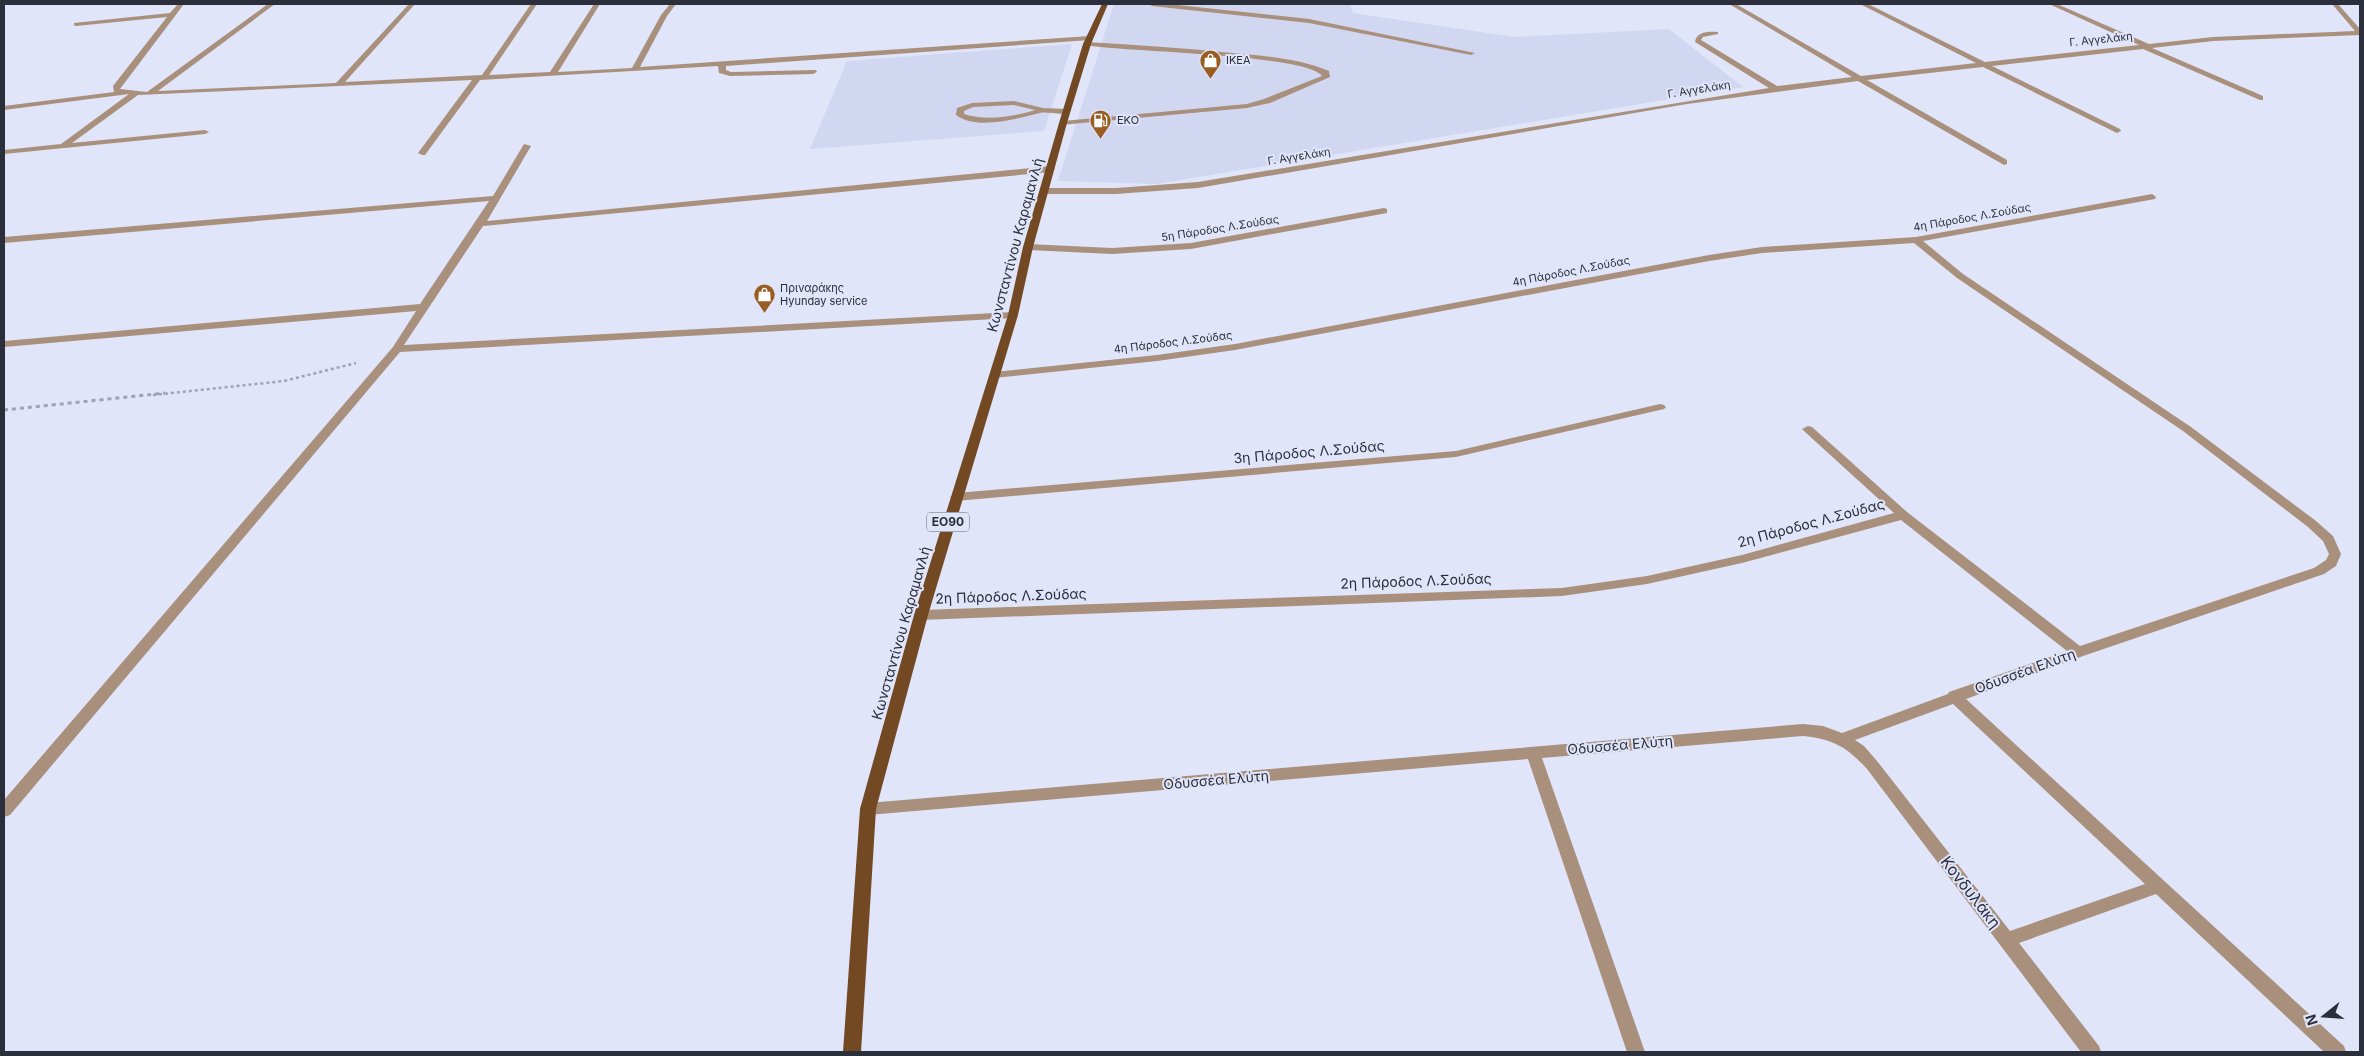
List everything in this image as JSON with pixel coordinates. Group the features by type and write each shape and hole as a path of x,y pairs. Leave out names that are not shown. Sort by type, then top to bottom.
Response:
{"main road":[{"name":"Κωνσταντίνου Καραμανλή","path":"852,1052 868,809 921,615 1013,315 1028,247 1063,123 1089,41 1105,4"}],"street":[{"path":"123,93 117,91 116,88 181,4"},
{"path":"149,94 272,4"},
{"path":"339,84 412,4"},
{"path":"422,153 482,77 534,4"},
{"path":"553,73 597,4"},
{"path":"635,70 664,15 673,4"},
{"path":"1152,4 1309,21 1471,53"},
{"path":"1732,4 2004,162"},
{"path":"1863,4 1979,64 2117,131"},
{"path":"2052,4 2260,98"},
{"path":"2335,4 2360,33"},
{"path":"76,24 172,15"},
{"path":"1716,33 1701,35 1696,41 1776,88"},
{"name":"Γ. Αγγελάκη","path":"1044,191 1116,191 1198,185 1776,88 2145,46 2231,38 2360,33"},
{"path":"4,108 123,93 149,94 635,70 1089,41 1309,64 1322,68 1326,73 1326,76 1317,81 1267,101 1247,106 1063,123"},
{"path":"722,64 722,71 730,74 813,72"},
{"path":"64,145 135,94"},
{"path":"1041,110 1036,107 1014,103 972,105 960,110 960,116 973,119 1020,117 1041,110 1067,111"},
{"path":"4,152 205,132"},
{"path":"4,811 397,350 423,307 480,224 527,146"},
{"path":"480,224 1051,169"},
{"name":"4η Πάροδος Λ.Σούδας","path":"995,375 1235,348 1762,250 1916,240 2152,197"},
{"path":"4,240 496,198"},
{"name":"5η Πάροδος Λ.Σούδας","path":"1028,247 1122,250 1191,246 1384,211"},
{"name":"Οδυσσέα Ελύτη","path":"868,809 1803,730 1823,732 1842,739 1954,696 2078,652 2320,571 2331,563 2335,554 2328,539 2312,524 2195,435 1960,276 1916,240"},
{"path":"4,344 423,307"},
{"path":"397,350 1013,315"},
{"name":"3η Πάροδος Λ.Σούδας","path":"956,497 1456,454 1660,407"},
{"path":"1808,429 1903,515 2078,652"},
{"name":"2η Πάροδος Λ.Σούδας","path":"921,615 1562,592 1646,580 1742,559 1903,515"},
{"path":"1954,696 2337,1052"},
{"name":"Κονδυλάκη","path":"1842,739 1859,750 1872,765 2092,1052"},
{"path":"1533,753 1636,1052"},
{"path":"2007,940 2158,886"}],"path":[{"path":"4,410 284,381 343,368 397,350"}],"shaded area":[{"path":"1114,4 1350,4 1353,13 1514,37 1669,29 1743,87 1156,184 1058,181"},
{"path":"1072,44 1044,131 810,149 847,61"}],"place":[{"name":"IKEA","path":"1210,79"},
{"name":"EKO","path":"1101,139"},
{"name":"Πριναράκης Hyunday service","path":"764,313"}]}
